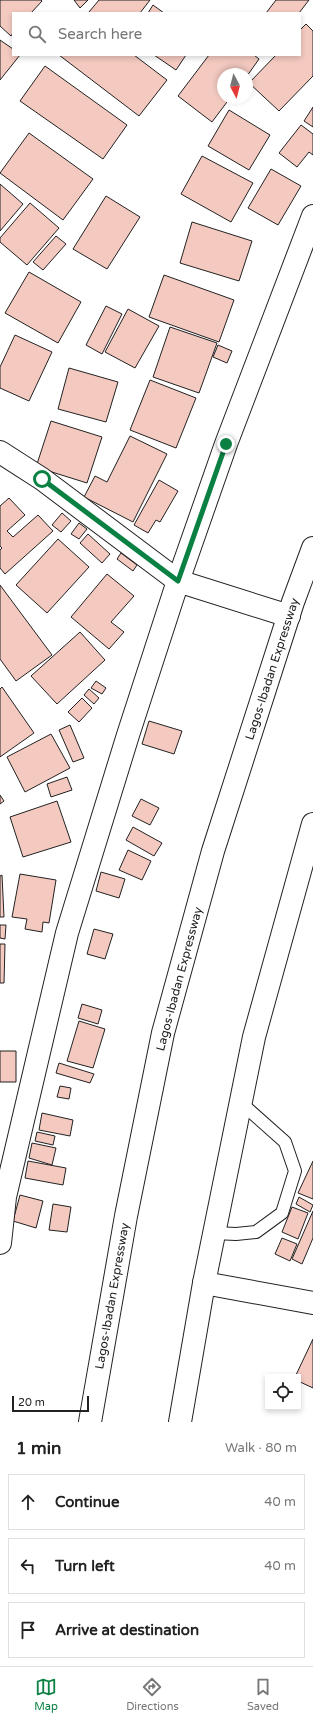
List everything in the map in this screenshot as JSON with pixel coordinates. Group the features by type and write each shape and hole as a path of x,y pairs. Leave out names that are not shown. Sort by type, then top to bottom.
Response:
{"main road":[{"path":"0,1243 2,1196 67,934 125,743 178,581 226,444 313,216"},
{"path":"0,452 42,479 178,581 289,616"},
{"name":"Lagos-Ibadan Expressway","path":"90,1422 122,1239 163,1033 213,851 289,616 313,548"},
{"path":"180,1422 204,1283 256,1030 313,824"},
{"path":"204,1283 313,1303"}],"lane":[{"path":"214,1233 236,1234 256,1232 282,1213 295,1171 285,1142 240,1102"}],"building":[{"path":"0,0 42,1 32,12 12,12 11,36 0,26"},
{"path":"74,0 88,0 80,8"},
{"path":"99,0 150,0 141,12 89,12"},
{"path":"276,0 309,0 300,12 267,12"},
{"path":"153,5 163,12 149,12"},
{"path":"306,24 313,31 313,76 279,111 253,87 253,79 275,56 301,56 301,29"},
{"path":"0,40 12,48 12,56 19,56 0,80"},
{"path":"60,56 135,56 167,80 139,116"},
{"path":"155,56 185,56 176,70"},
{"path":"208,56 255,56 259,59 253,68 217,68 217,104 226,104 212,122 178,96"},
{"path":"45,66 127,125 103,159 20,101"},
{"path":"313,107 313,127 304,121"},
{"path":"229,110 270,135 249,170 208,146"},
{"path":"301,125 313,134 313,155 309,152 297,167 279,153"},
{"path":"29,133 93,179 63,220 0,173"},
{"path":"202,156 253,183 231,222 181,194"},
{"path":"271,169 301,186 278,225 248,208"},
{"path":"0,184 23,204 0,231"},
{"path":"106,196 140,217 107,269 73,249"},
{"path":"30,203 59,228 27,265 0,242 0,238"},
{"path":"192,222 252,241 239,281 180,263"},
{"path":"56,236 66,244 43,270 33,262"},
{"path":"29,272 81,302 58,343 5,313"},
{"path":"164,275 234,300 219,342 149,317"},
{"path":"106,306 122,314 102,354 86,345"},
{"path":"128,309 159,326 135,368 105,352"},
{"path":"170,327 217,343 199,393 153,377"},
{"path":"15,335 52,352 29,401 0,388 0,367"},
{"path":"218,345 232,351 227,363 213,357"},
{"path":"69,368 118,382 106,422 58,409"},
{"path":"150,380 196,398 176,448 130,430"},
{"path":"51,421 102,437 87,483 36,467"},
{"path":"130,436 167,454 133,522 84,497 95,476 107,482"},
{"path":"159,480 178,491 160,522 156,520 148,533 134,525"},
{"path":"9,498 25,515 7,531 13,537 38,515 53,531 5,574 0,568 0,550 2,548 0,546 0,506"},
{"path":"62,513 71,521 61,532 52,525"},
{"path":"79,523 87,529 79,539 71,534"},
{"path":"88,534 110,554 102,563 80,543"},
{"path":"58,539 89,567 47,613 16,585"},
{"path":"121,553 137,565 133,571 117,559"},
{"path":"107,574 134,596 111,622 124,632 109,649 71,617"},
{"path":"0,585 52,655 16,681 0,659"},
{"path":"80,632 105,660 57,704 31,676"},
{"path":"96,681 106,688 102,694 91,688"},
{"path":"2,687 34,733 0,757 0,689"},
{"path":"89,689 99,698 94,704 84,695"},
{"path":"82,698 92,708 79,722 68,712"},
{"path":"149,721 182,731 174,754 142,744"},
{"path":"70,725 84,758 73,762 59,730"},
{"path":"51,734 70,768 25,792 7,757"},
{"path":"67,777 72,790 51,797 47,784"},
{"path":"0,795 4,801 0,804"},
{"path":"141,799 159,808 150,825 132,816"},
{"path":"57,801 71,842 23,857 10,817"},
{"path":"133,827 162,843 154,856 126,840"},
{"path":"128,850 151,861 142,880 119,870"},
{"path":"101,872 125,879 119,898 96,891"},
{"path":"20,874 56,880 49,923 43,922 42,932 25,929 27,919 12,917"},
{"path":"2,875 4,917 0,917 0,876"},
{"path":"0,925 6,925 5,939 0,938"},
{"path":"94,929 113,934 105,959 87,954"},
{"path":"0,944 5,944 4,983 0,983"},
{"path":"82,1004 102,1010 98,1024 78,1018"},
{"path":"79,1021 105,1029 93,1068 67,1061"},
{"path":"0,1051 16,1051 16,1082 0,1082"},
{"path":"59,1063 94,1074 90,1083 56,1073"},
{"path":"60,1086 71,1088 69,1099 57,1097"},
{"path":"42,1113 73,1120 70,1136 39,1130"},
{"path":"37,1132 55,1136 53,1145 35,1141"},
{"path":"32,1143 56,1148 52,1165 29,1158"},
{"path":"28,1161 66,1168 63,1185 25,1178"},
{"path":"313,1161 313,1199 298,1193"},
{"path":"20,1195 43,1201 36,1228 13,1221"},
{"path":"299,1197 313,1205 310,1212 296,1204"},
{"path":"53,1204 71,1207 67,1232 49,1230"},
{"path":"292,1207 308,1213 298,1239 282,1232"},
{"path":"313,1211 313,1238 302,1264 292,1259"},
{"path":"282,1238 297,1244 290,1261 275,1254"},
{"path":"313,1339 313,1388 301,1382 301,1374 296,1374"}],"route":[{"path":"42,479 178,581 226,444"}]}
